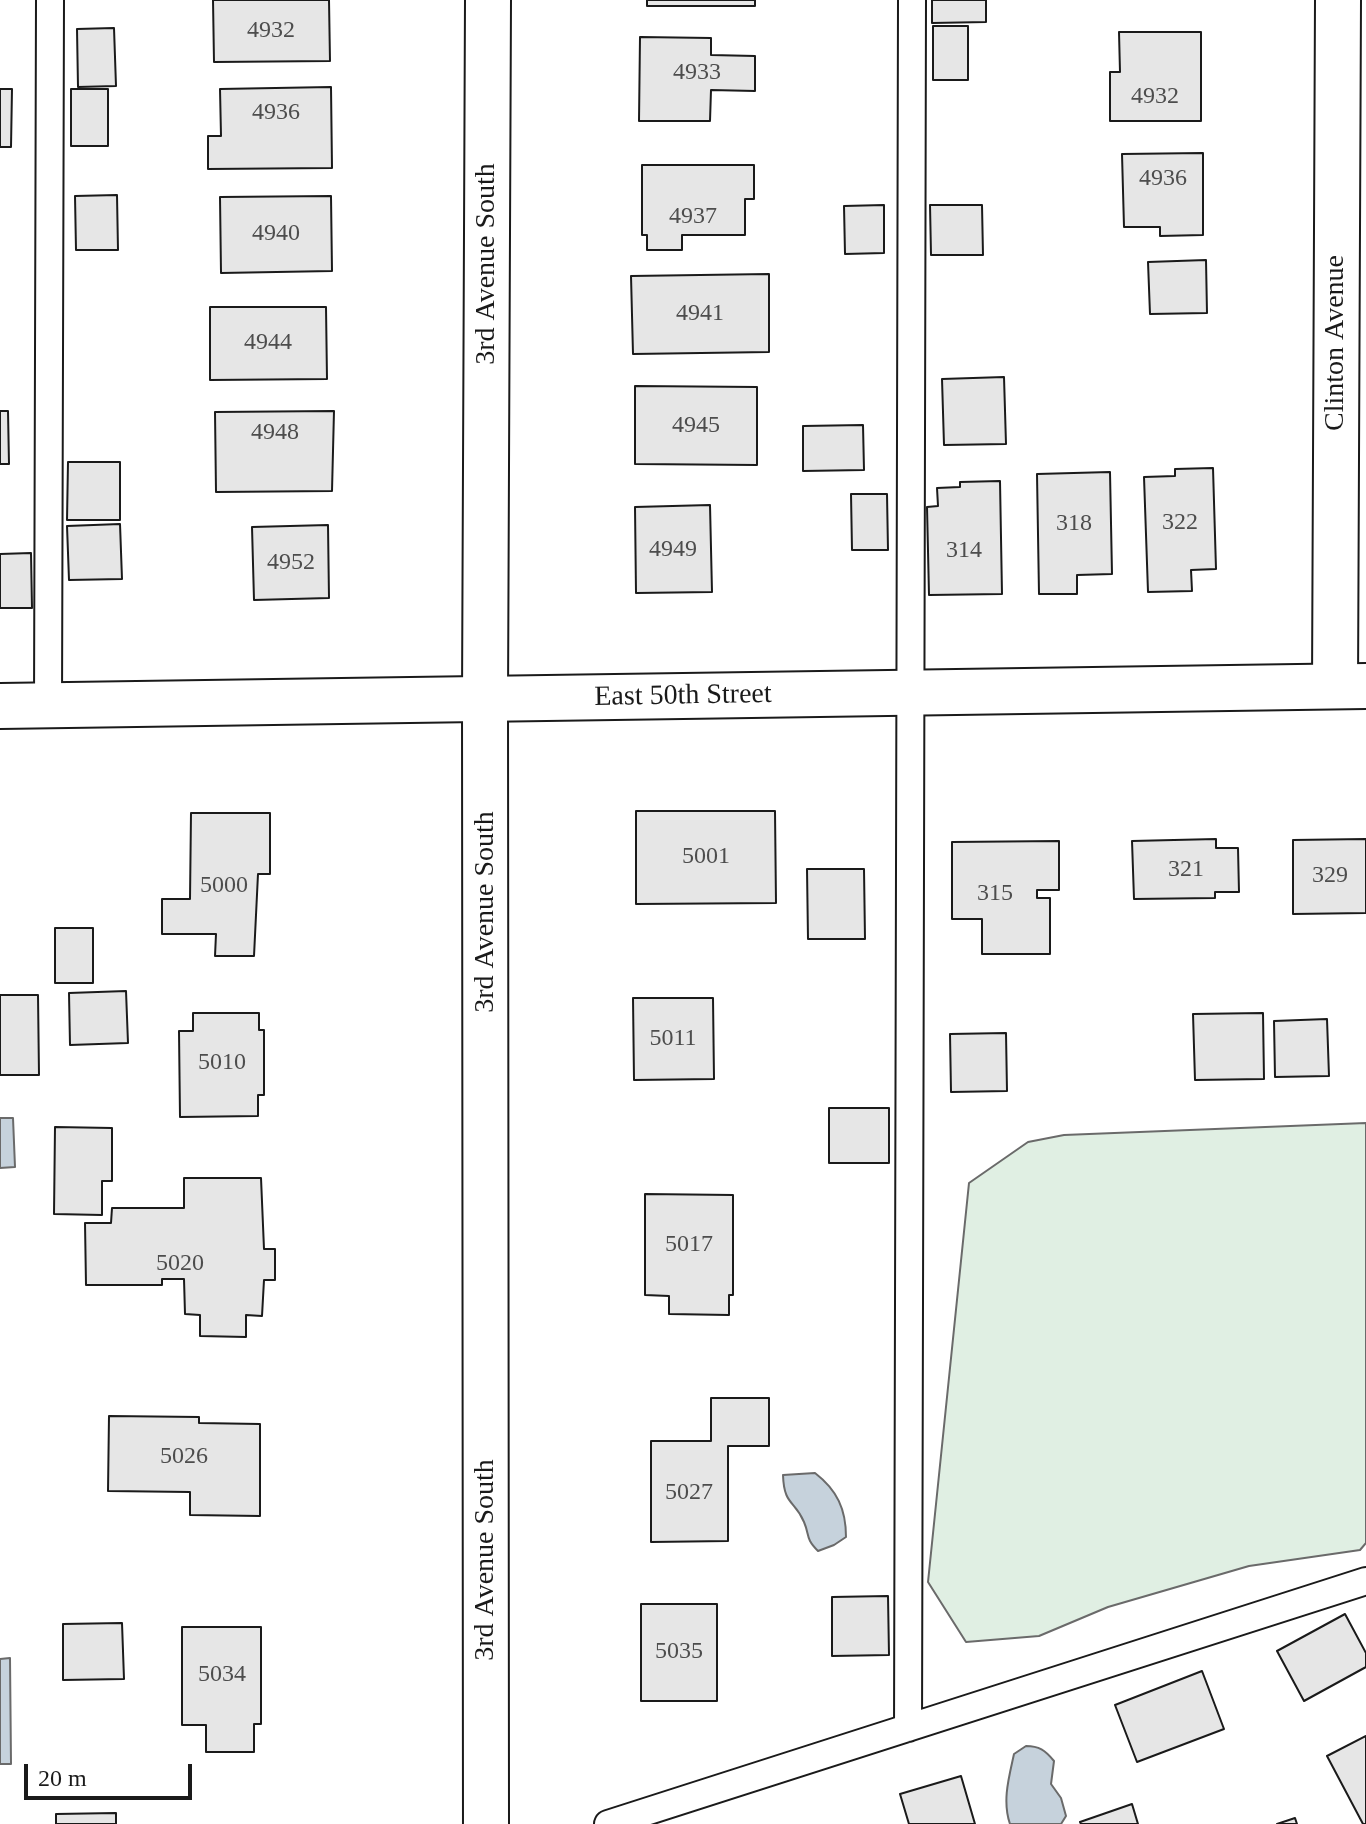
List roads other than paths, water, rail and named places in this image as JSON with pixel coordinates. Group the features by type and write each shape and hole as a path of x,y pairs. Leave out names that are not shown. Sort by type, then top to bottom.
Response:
{"street":[{"name":"3rd Avenue South","path":"486,1824 488,0"},
{"name":"Clinton Avenue","path":"1338,0 1350,686"},
{"name":"East 50th Street","path":"0,706 1350,686"}],"lane":[{"path":"48,705 50,0"},
{"path":"908,1728 912,0"},
{"path":"608,1824 1366,1581"}]}
